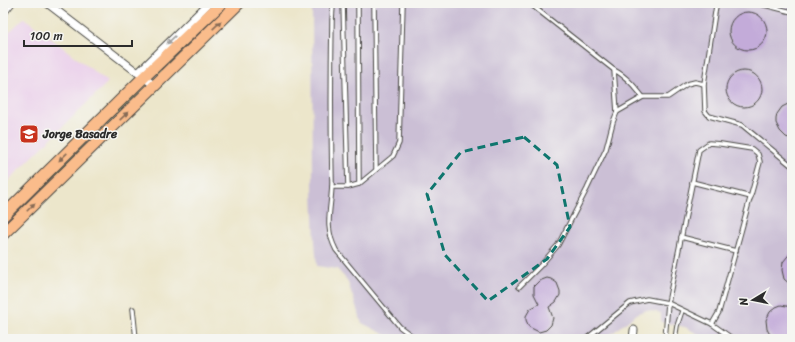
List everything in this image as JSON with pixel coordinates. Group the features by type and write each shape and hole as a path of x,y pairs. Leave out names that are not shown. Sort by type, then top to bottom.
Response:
{"main road":[{"path":"3,216 141,75 222,3"},
{"path":"3,234 239,3"}],"street":[{"path":"3,13 11,3"},
{"path":"47,3 155,86"},
{"path":"141,75 209,3"},
{"path":"633,339 634,330"}],"lane":[{"path":"336,3 333,6 332,20 332,187 328,227 331,240 336,250 400,327 416,339"},
{"path":"344,3 348,187"},
{"path":"358,3 359,184"},
{"path":"374,3 376,169"},
{"path":"332,187 348,187 359,184 394,156 400,143 404,3"},
{"path":"529,3 618,72 632,84 643,97"},
{"path":"719,3 716,6 704,84 704,111 709,116 742,125 792,166"},
{"path":"756,3 792,12"},
{"path":"519,287 558,245 606,149 617,112 614,70"},
{"path":"617,112 643,97 668,97 687,84 695,82 704,84"},
{"path":"665,339 668,303 699,150 709,143 752,149 758,154 760,162 719,312 712,324"},
{"path":"692,182 751,197"},
{"path":"681,237 736,251"},
{"path":"586,339 630,303 647,298 668,303 712,324 733,339"},
{"path":"133,308 136,339"},
{"path":"675,339 677,326 682,311"}],"highlighted area":[{"path":"524,137 557,165 570,227 547,259 488,301 445,255 427,194 461,152"}],"shaded area":[{"path":"312,3 792,3 792,339 707,339 685,327 661,322 661,313 647,310 638,313 605,339 394,339 362,323 347,280 337,269 317,266 313,191"},
{"name":"Jorge Basadre","path":"24,18 108,82 3,186 3,38"}],"green space":[{"path":"227,3 233,3 159,75 155,72"},
{"path":"138,86 142,90 40,191 37,187"}],"building":[{"path":"748,12 758,15 764,21 767,31 764,41 758,47 748,50 738,47 732,41 729,31 732,21 738,15"},
{"path":"748,71 757,76 761,82 761,96 757,102 748,107 740,107 731,102 727,96 726,85 731,76 737,72"},
{"path":"792,102 792,139 786,137 780,131 776,123 776,119 777,114 782,107"},
{"path":"792,251 792,286 784,279 782,270 783,262"},
{"path":"547,278 557,283 560,295 556,302 549,307 553,318 551,325 546,330 539,332 529,327 526,316 530,309 539,304 534,294 534,286 539,281"},
{"path":"781,305 792,307 792,339 775,339 767,329 766,320 770,312"}],"place":[{"name":"Jorge Basadre","path":"29,134"}]}
